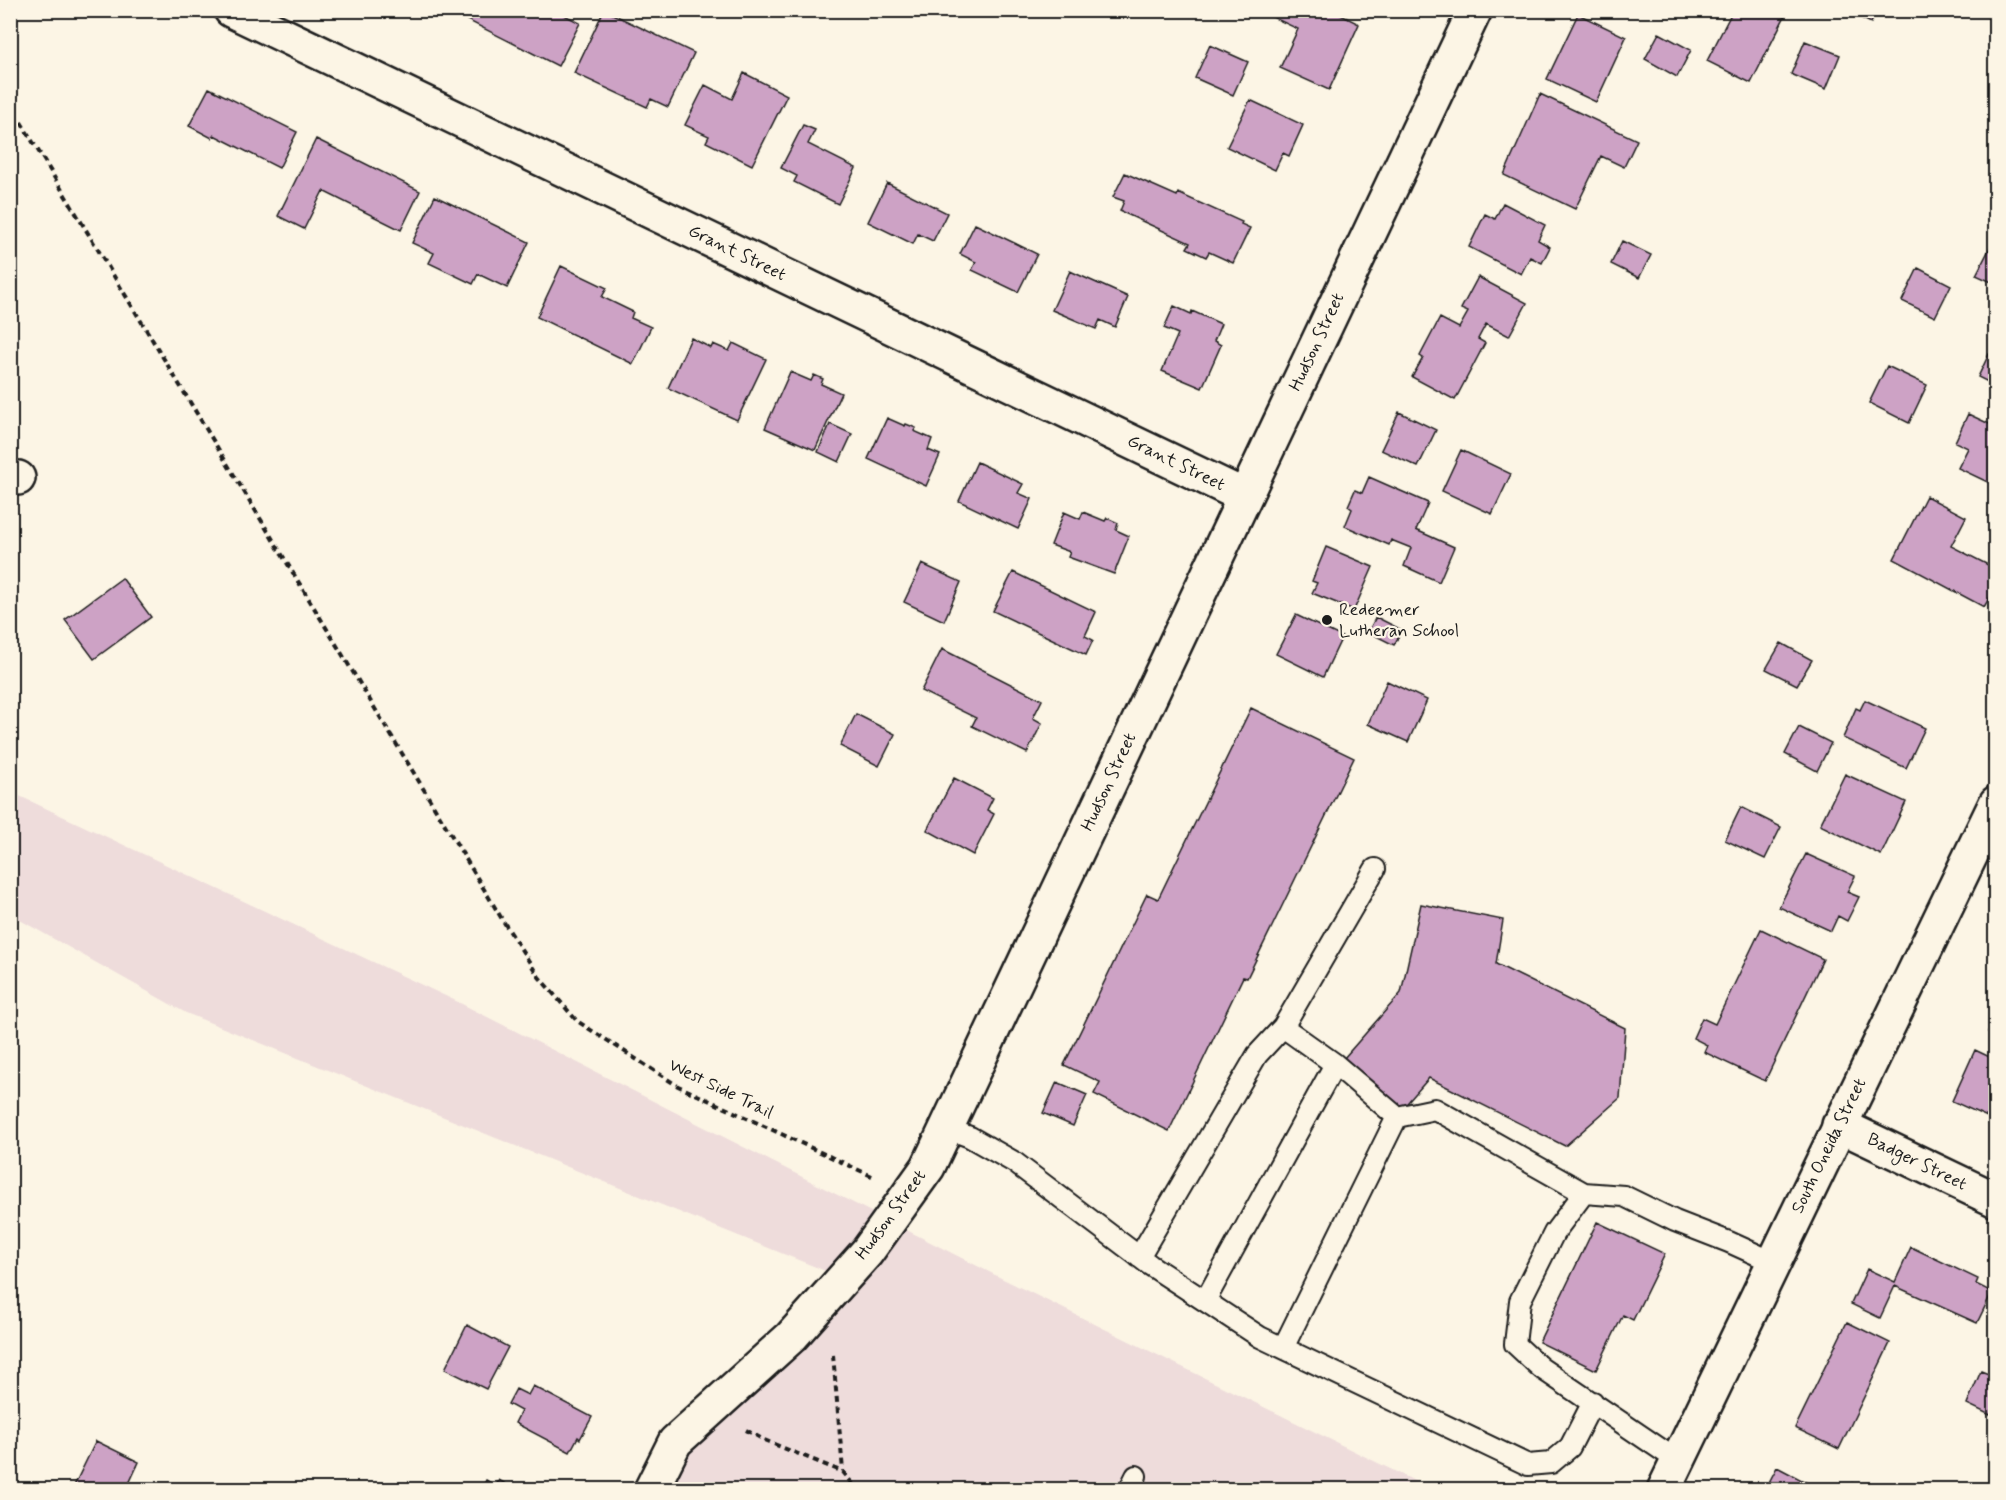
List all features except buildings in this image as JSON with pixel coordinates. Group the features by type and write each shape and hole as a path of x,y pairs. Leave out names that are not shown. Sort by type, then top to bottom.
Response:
{"street":[{"name":"Grant Street","path":"231,10 1244,496"},
{"name":"Hudson Street","path":"651,1490 675,1442 791,1337 867,1252 928,1167 1475,10"},
{"name":"South Oneida Street","path":"1664,1490 1995,803"},
{"name":"Badger Street","path":"1839,1125 1995,1200"}],"lane":[{"path":"1140,1257 1257,1055 1283,1027 1375,869"},
{"path":"1283,1027 1335,1064 1398,1117"},
{"path":"1205,1301 1335,1064"},
{"path":"1398,1117 1435,1109 1584,1193 1624,1196 1773,1262"},
{"path":"1283,1348 1398,1117"},
{"path":"946,1128 970,1137 1014,1162 1140,1257 1260,1337 1528,1465 1551,1463 1570,1447 1593,1402"},
{"path":"1584,1193 1554,1233 1520,1301 1515,1344 1541,1368 1678,1461"}],"path":[{"name":"West Side Trail","path":"10,104 539,977 577,1021 678,1086 910,1193"},
{"path":"833,1355 843,1472"},
{"path":"746,1430 764,1440 843,1472 858,1490"}],"shaded area":[{"path":"11,792 456,1001 1001,1278 1431,1489 651,1489 843,1278 186,1013 11,915"}],"place":[{"name":"Redeemer Lutheran School","path":"1327,620"}]}
